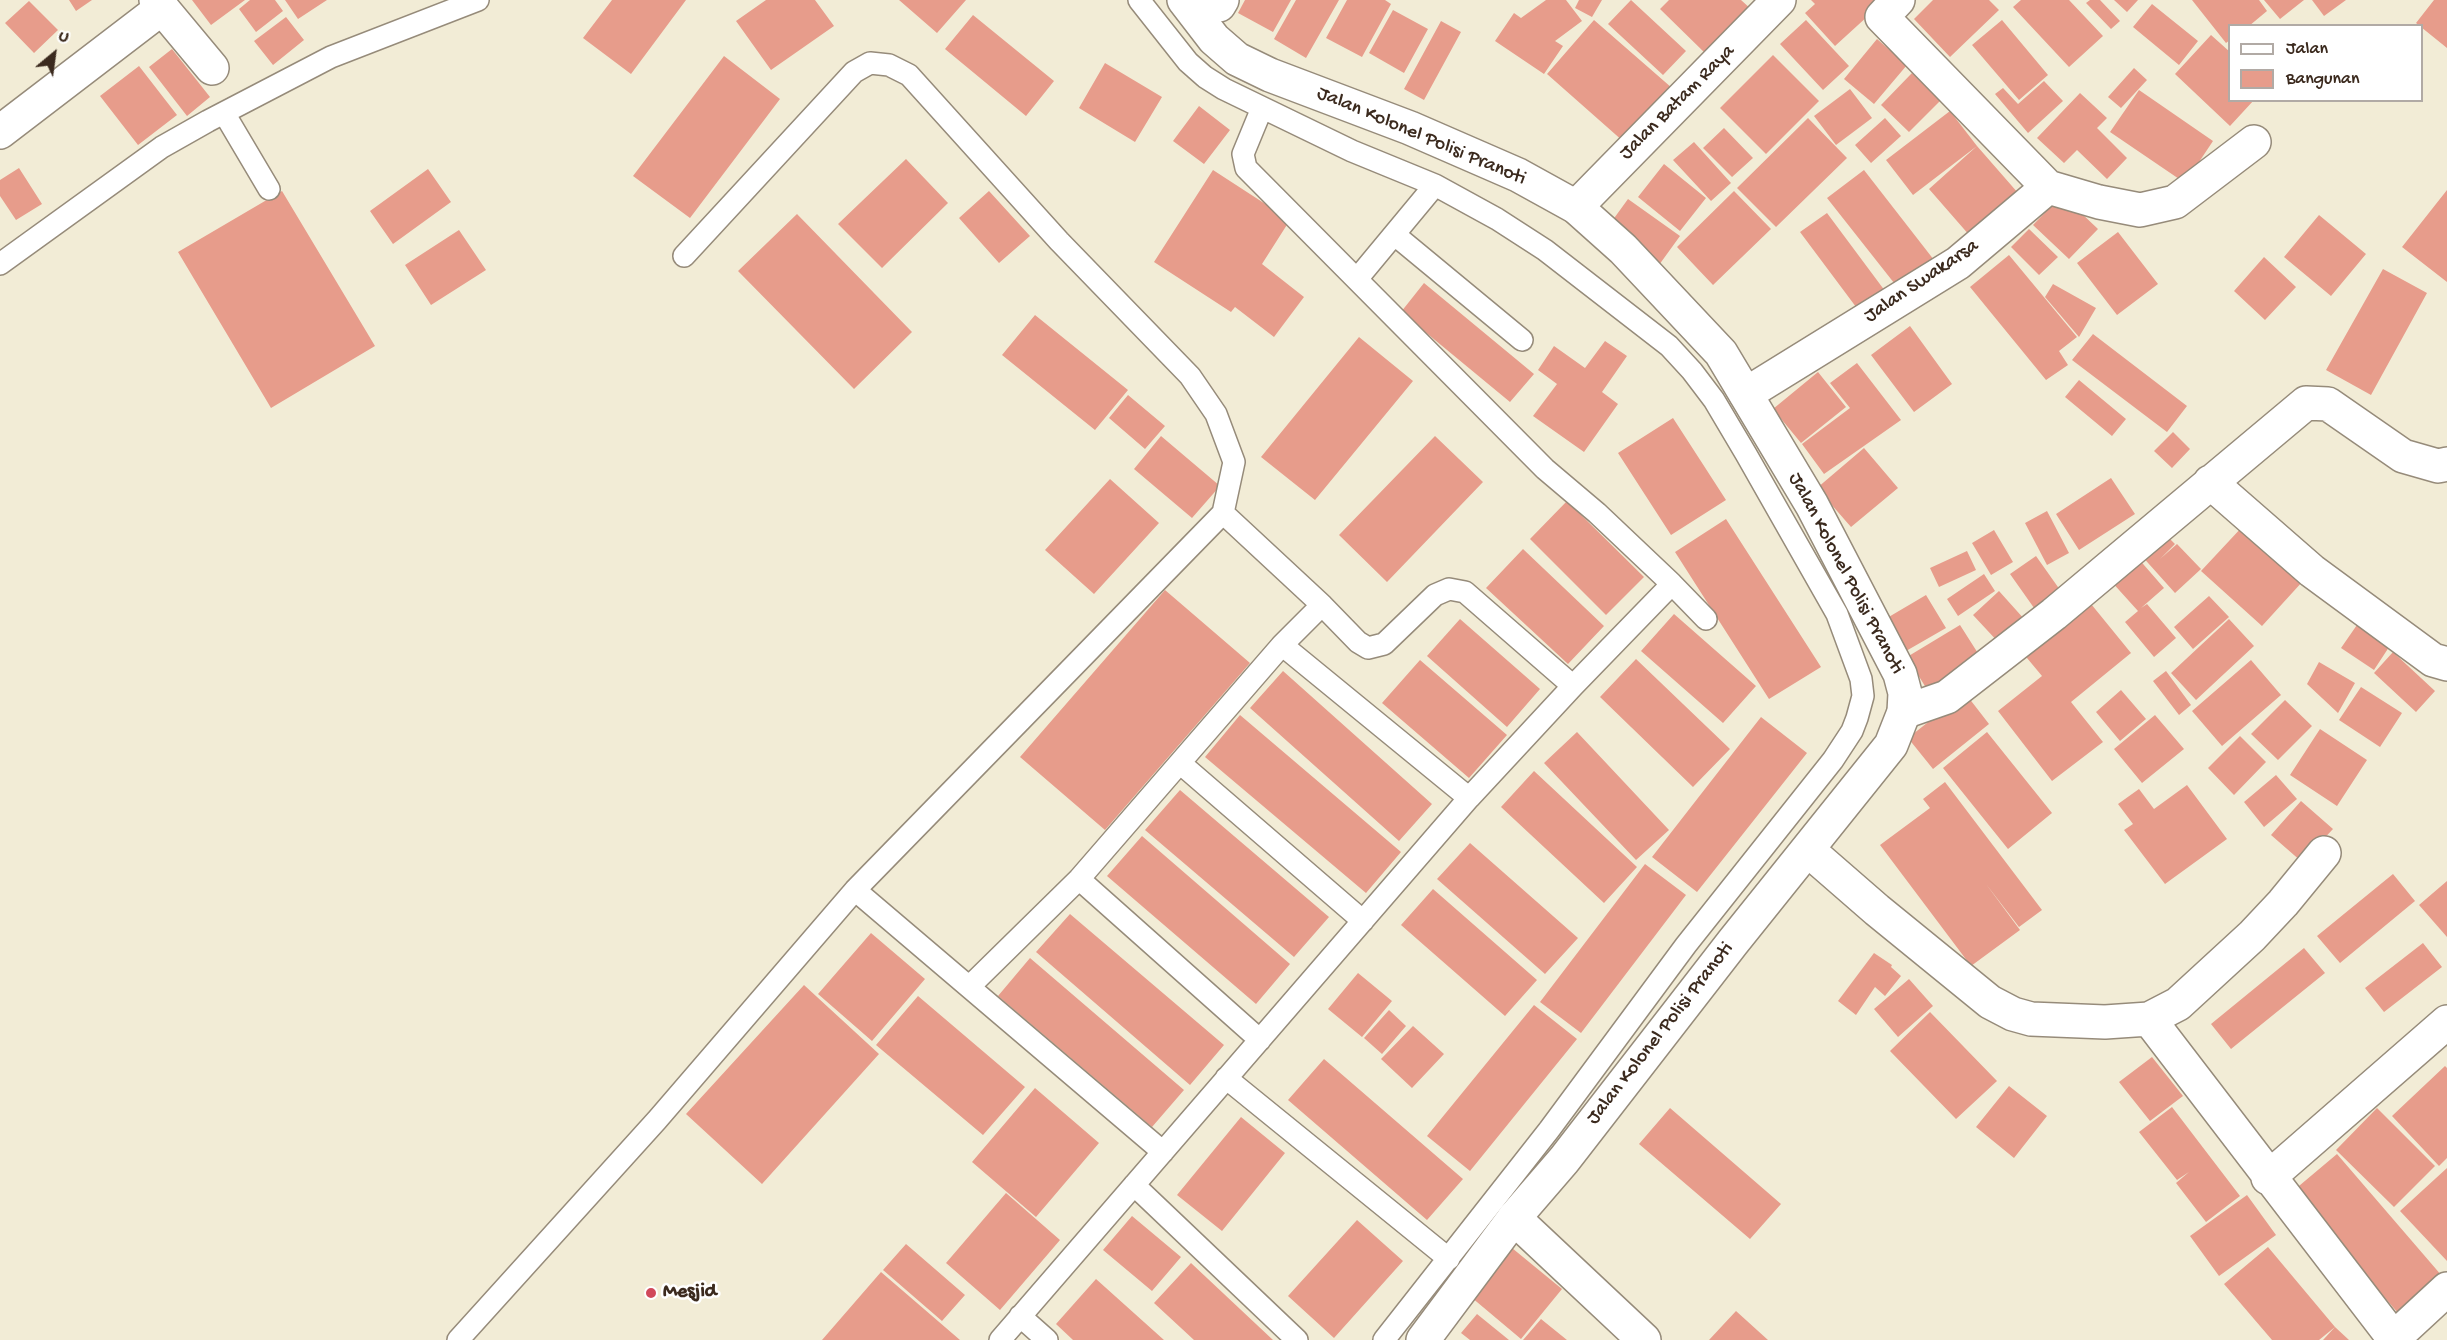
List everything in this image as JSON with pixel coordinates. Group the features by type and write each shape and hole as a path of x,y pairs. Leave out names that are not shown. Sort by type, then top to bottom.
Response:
{"street":[{"name":"Jalan Kolonel Polisi Pranoti","path":"1184,0 1214,39 1237,59 1270,75 1472,154 1518,176 1576,207 1623,249 1721,353 1812,505 1900,674 1905,693 1904,712 1891,745 1732,942 1564,1160 1514,1218 1423,1340"},
{"name":"Jalan Batam Raya","path":"1576,207 1779,0"},
{"path":"1898,0 1882,17 2048,187 2099,202 2140,210 2164,205 2175,202 2254,142"},
{"path":"0,132 159,4 212,68"},
{"name":"Jalan Swakarsa","path":"1746,394 1958,263 2048,187"},
{"path":"1904,712 1947,697 2054,614 2306,403 2328,404 2403,456 2438,466 2447,464"},
{"path":"2210,482 2312,571 2433,660 2447,664"},
{"path":"1808,850 1974,989 2013,1014 2057,1021 2105,1022 2149,1019 2178,1004 2207,979 2283,903 2324,853"},
{"path":"2149,1019 2268,1178 2394,1339 2447,1289"},
{"path":"2268,1178 2447,1022"},
{"path":"1514,1218 1644,1340"}],"lane":[{"path":"0,264 162,147 331,57 478,0"},
{"path":"1139,0 1188,62 1205,77 1224,89 1352,151 1435,185 1497,219 1545,250 1669,346 1692,371 1730,427 1837,615 1856,659 1863,696 1852,731 1833,760 1686,945 1548,1130 1384,1340"},
{"path":"458,1340 657,1120 855,890 1222,513 1234,462 1216,414 1190,376 1059,241 909,75 889,64 870,63 854,72 684,256"},
{"path":"1262,108 1243,154 1246,168 1545,469 1597,513 1672,584 1706,620"},
{"path":"224,113 269,189"},
{"path":"1357,279 1435,185"},
{"path":"1395,235 1522,340"},
{"path":"1222,513 1322,605 1358,642 1368,648 1384,644 1435,595 1449,590 1465,592 1572,686"},
{"path":"1000,1340 1469,798 1572,686 1672,584"},
{"path":"969,987 1079,879 1282,645 1322,605"},
{"path":"1282,645 1469,798"},
{"path":"1180,763 1363,921"},
{"path":"1079,879 1260,1040"},
{"path":"855,890 1163,1152"},
{"path":"1226,1078 1449,1259"},
{"path":"1134,1185 1298,1340"},
{"path":"1020,1316 1047,1340"}],"building":[{"path":"69,0 92,0 76,11"},
{"path":"192,0 245,0 211,25"},
{"path":"250,0 275,0 283,11 256,32 239,9"},
{"path":"285,0 327,0 298,19"},
{"path":"612,0 686,0 631,74 583,38"},
{"path":"766,0 815,0 834,26 771,70 736,21"},
{"path":"899,0 966,0 937,33"},
{"path":"1245,0 1291,0 1273,32 1238,13"},
{"path":"1296,0 1339,0 1306,58 1274,39"},
{"path":"1347,0 1385,0 1391,4 1362,57 1326,38"},
{"path":"1546,0 1566,0 1582,21 1555,41 1563,46 1544,74 1495,41 1514,13 1521,18"},
{"path":"1579,0 1602,0 1592,17 1575,8"},
{"path":"1631,0 1686,51 1663,75 1608,24"},
{"path":"1669,0 1741,0 1752,10 1707,55 1660,9"},
{"path":"1811,0 1875,0 1880,5 1835,46 1805,13 1815,4"},
{"path":"1933,0 1989,0 1999,10 1950,57 1914,19"},
{"path":"2021,0 2069,0 2103,36 2069,67 2013,7"},
{"path":"2090,0 2100,0 2120,21 2111,29 2086,3"},
{"path":"2114,0 2138,0 2127,12"},
{"path":"2192,0 2259,0 2267,11 2251,24 2228,24 2228,42 2226,43"},
{"path":"2264,0 2304,0 2280,19"},
{"path":"2312,0 2346,0 2324,16"},
{"path":"2434,0 2447,0 2447,48 2423,29 2423,24 2416,23"},
{"path":"29,1 58,30 34,53 5,23"},
{"path":"2152,4 2198,41 2179,65 2133,27"},
{"path":"1393,10 1428,29 1404,73 1369,53"},
{"path":"973,15 1054,81 1026,116 945,49"},
{"path":"286,17 304,40 273,65 254,41"},
{"path":"1594,20 1672,88 1624,142 1547,74"},
{"path":"1806,20 1849,66 1823,90 1780,44"},
{"path":"2002,20 2048,75 2019,100 1972,45"},
{"path":"1441,21 1461,32 1424,100 1404,89"},
{"path":"2211,35 2228,50 2228,102 2252,102 2230,126 2175,74"},
{"path":"1877,39 1907,65 1874,104 1844,79"},
{"path":"172,49 210,97 187,116 149,67"},
{"path":"1773,55 1819,101 1766,154 1720,108"},
{"path":"724,56 780,99 690,218 633,176"},
{"path":"1105,63 1162,97 1135,142 1079,108"},
{"path":"139,66 177,115 138,145 100,96"},
{"path":"2134,68 2147,80 2121,108 2108,97"},
{"path":"1912,73 1940,101 1909,132 1881,105"},
{"path":"2044,81 2063,101 2028,133 1995,94 2003,88 2018,104"},
{"path":"1850,89 1872,118 1836,145 1814,116"},
{"path":"2139,90 2213,141 2185,183 2110,132"},
{"path":"2080,93 2107,118 2097,128 2127,158 2107,179 2077,150 2064,163 2037,138"},
{"path":"1199,106 1230,130 1204,164 1173,141"},
{"path":"1950,111 1977,146 1913,195 1886,160"},
{"path":"1808,118 1847,158 1776,227 1737,188"},
{"path":"1885,118 1901,136 1871,163 1855,145"},
{"path":"1724,128 1753,158 1732,177 1703,148"},
{"path":"1694,142 1731,183 1711,201 1673,160"},
{"path":"1977,146 2025,201 1977,244 1929,189"},
{"path":"906,159 948,203 882,268 838,224"},
{"path":"1664,164 1706,198 1680,231 1638,197"},
{"path":"19,168 42,204 16,220 0,196 0,180"},
{"path":"428,169 451,202 393,244 370,211"},
{"path":"1213,170 1290,220 1262,264 1304,297 1274,337 1235,307 1231,312 1154,262"},
{"path":"1864,170 1934,260 1898,288 1827,198"},
{"path":"2447,190 2447,282 2402,247"},
{"path":"282,191 375,346 271,408 178,252"},
{"path":"989,191 1030,236 999,263 959,218"},
{"path":"1734,191 1771,229 1713,285 1677,247"},
{"path":"2062,195 2098,229 2069,259 2033,225"},
{"path":"1628,199 1680,236 1659,265 1607,228"},
{"path":"1827,213 1888,295 1862,315 1800,232"},
{"path":"797,214 912,332 854,389 738,271"},
{"path":"2319,215 2366,254 2331,296 2284,257"},
{"path":"2029,229 2058,257 2039,275 2011,247"},
{"path":"459,230 486,270 431,305 405,265"},
{"path":"2118,232 2158,284 2117,315 2077,263"},
{"path":"2009,255 2077,337 2059,351 2068,365 2046,380 1970,287"},
{"path":"2264,257 2296,287 2265,320 2234,291"},
{"path":"2383,269 2427,293 2371,395 2326,370"},
{"path":"1424,283 1534,374 1510,402 1401,312"},
{"path":"2053,284 2096,308 2079,337 2045,297"},
{"path":"1035,315 1128,390 1095,430 1002,355"},
{"path":"1910,326 1952,384 1914,412 1871,355"},
{"path":"2093,334 2187,406 2167,432 2072,360"},
{"path":"1359,337 1413,381 1315,500 1261,457"},
{"path":"1605,341 1627,356 1602,392 1618,404 1584,452 1533,416 1557,384 1538,370 1554,346 1585,368"},
{"path":"1857,363 1901,420 1824,474 1802,444 1850,408 1830,383"},
{"path":"1818,372 1846,407 1801,443 1773,409"},
{"path":"2079,380 2126,419 2112,436 2065,397"},
{"path":"1128,395 1165,426 1145,449 1109,418"},
{"path":"1673,418 1726,500 1671,535 1618,453"},
{"path":"2173,432 2190,449 2172,468 2154,451"},
{"path":"1161,436 1220,486 1192,518 1134,469"},
{"path":"1435,436 1483,482 1387,582 1339,535"},
{"path":"1864,448 1898,488 1851,527 1817,488"},
{"path":"2111,478 2135,514 2079,550 2056,514"},
{"path":"1110,479 1159,523 1094,594 1045,550"},
{"path":"1567,501 1644,577 1606,615 1530,539"},
{"path":"2047,511 2069,553 2047,565 2025,523"},
{"path":"1726,519 1821,667 1769,699 1675,552"},
{"path":"2243,526 2303,581 2262,626 2201,571"},
{"path":"1994,530 2013,562 1991,575 1972,543"},
{"path":"2163,532 2175,544 2160,559 2177,544 2201,569 2175,593 2140,554"},
{"path":"1523,549 1604,626 1568,664 1486,588"},
{"path":"1967,551 1976,570 1939,587 1930,568"},
{"path":"2036,556 2065,597 2039,615 2010,574"},
{"path":"2137,557 2164,588 2141,608 2147,604 2176,638 2154,657 2125,622 2138,611 2110,580"},
{"path":"1984,574 1995,591 1958,616 1947,599"},
{"path":"1165,590 1250,663 1105,830 1020,757"},
{"path":"1999,591 2025,620 2000,644 1973,615"},
{"path":"1926,595 1946,628 1906,651 1887,618"},
{"path":"2209,596 2229,617 2193,649 2174,627"},
{"path":"2087,599 2131,653 2071,702 2103,742 2052,781 1998,711 2042,676 2022,652"},
{"path":"1674,614 1756,686 1723,723 1641,651"},
{"path":"1460,619 1540,689 1507,727 1427,656"},
{"path":"2229,619 2254,646 2196,700 2171,673"},
{"path":"2359,622 2391,644 2374,670 2341,648"},
{"path":"1960,625 1981,658 1928,691 1907,657"},
{"path":"2393,652 2435,691 2416,712 2374,673"},
{"path":"1636,659 1730,749 1693,787 1600,697"},
{"path":"1420,660 1507,735 1469,778 1382,703"},
{"path":"2251,660 2281,695 2222,746 2192,711"},
{"path":"2319,662 2355,683 2338,713 2307,684"},
{"path":"1283,671 1432,804 1399,841 1250,708"},
{"path":"2166,671 2191,705 2179,715 2153,681"},
{"path":"2361,687 2402,713 2380,747 2339,720"},
{"path":"2121,690 2146,719 2120,741 2096,712"},
{"path":"1965,693 1989,724 1933,769 1908,738"},
{"path":"2285,700 2312,726 2278,760 2251,734"},
{"path":"1240,715 1401,852 1366,893 1205,757"},
{"path":"2155,715 2184,749 2142,783 2114,749"},
{"path":"1761,717 1807,753 1697,892 1652,857"},
{"path":"2320,729 2367,760 2337,806 2290,775"},
{"path":"1577,732 1669,830 1636,860 1544,763"},
{"path":"1987,732 2052,813 2008,849 1943,768"},
{"path":"2240,736 2266,762 2234,795 2208,768"},
{"path":"1534,771 1637,867 1604,903 1501,807"},
{"path":"2276,775 2297,799 2264,827 2244,802"},
{"path":"1945,782 2042,910 2019,927 1986,884 2020,930 1971,966 1880,845 1930,808 1923,799"},
{"path":"2187,785 2227,839 2165,884 2124,830 2133,824 2118,804 2139,789 2154,809"},
{"path":"1180,790 1329,917 1294,957 1145,830"},
{"path":"2301,801 2333,829 2302,862 2271,835"},
{"path":"1142,836 1290,964 1256,1004 1107,876"},
{"path":"1470,843 1578,938 1545,974 1437,879"},
{"path":"1645,864 1686,895 1581,1033 1540,1002"},
{"path":"2393,874 2415,901 2340,963 2317,936"},
{"path":"2447,881 2447,937 2419,905"},
{"path":"1433,889 1537,980 1505,1016 1401,925"},
{"path":"1070,914 1224,1045 1190,1085 1036,952"},
{"path":"871,933 925,979 872,1041 818,994"},
{"path":"2423,943 2442,967 2384,1012 2365,988"},
{"path":"2304,948 2325,973 2231,1049 2211,1024"},
{"path":"1874,953 1892,965 1891,967 1901,976 1885,996 1875,987 1856,1015 1838,1001"},
{"path":"1030,958 1184,1090 1152,1127 998,996"},
{"path":"1358,973 1392,1001 1362,1037 1328,1009"},
{"path":"1909,979 1933,1006 1898,1037 1874,1009"},
{"path":"804,985 879,1054 762,1184 686,1114"},
{"path":"918,996 1025,1087 983,1135 876,1045"},
{"path":"1534,1005 1577,1039 1470,1171 1427,1136"},
{"path":"1389,1010 1406,1026 1382,1054 1364,1038"},
{"path":"1930,1012 1997,1081 1956,1119 1890,1051"},
{"path":"1413,1026 1444,1054 1412,1088 1381,1059"},
{"path":"2152,1057 2183,1096 2150,1121 2119,1082"},
{"path":"1324,1059 1463,1179 1427,1220 1288,1100"},
{"path":"2445,1066 2447,1068 2447,1158 2439,1166 2392,1116"},
{"path":"2009,1086 2047,1116 2014,1158 1976,1127"},
{"path":"1035,1088 1099,1143 1036,1217 972,1162"},
{"path":"2172,1107 2240,1196 2206,1222 2176,1183 2189,1172 2177,1180 2139,1132"},
{"path":"1670,1108 1781,1204 1750,1239 1639,1144"},
{"path":"2377,1108 2435,1166 2394,1207 2336,1150"},
{"path":"1241,1117 1285,1153 1222,1231 1177,1195"},
{"path":"2337,1154 2442,1276 2398,1313 2293,1191"},
{"path":"2447,1168 2447,1261 2400,1211"},
{"path":"1006,1193 1060,1240 1000,1310 946,1263"},
{"path":"2247,1195 2276,1235 2219,1276 2190,1236"},
{"path":"1132,1216 1181,1257 1152,1291 1103,1250"},
{"path":"1357,1220 1403,1261 1334,1338 1288,1296"},
{"path":"906,1244 965,1295 942,1321 883,1270"},
{"path":"2268,1247 2335,1327 2319,1340 2272,1340 2224,1284"},
{"path":"1512,1248 1562,1289 1521,1339 1471,1297"},
{"path":"1191,1263 1273,1340 1194,1340 1154,1303"},
{"path":"881,1272 960,1340 822,1340"},
{"path":"1096,1279 1164,1340 1073,1340 1056,1324"},
{"path":"1736,1311 1768,1340 1709,1340"},
{"path":"1477,1314 1509,1340 1470,1340 1461,1333"},
{"path":"1541,1319 1567,1340 1523,1340"},
{"path":"2335,1327 2349,1340 2323,1340"}],"place":[{"name":"Mesjid","path":"651,1293"}]}
